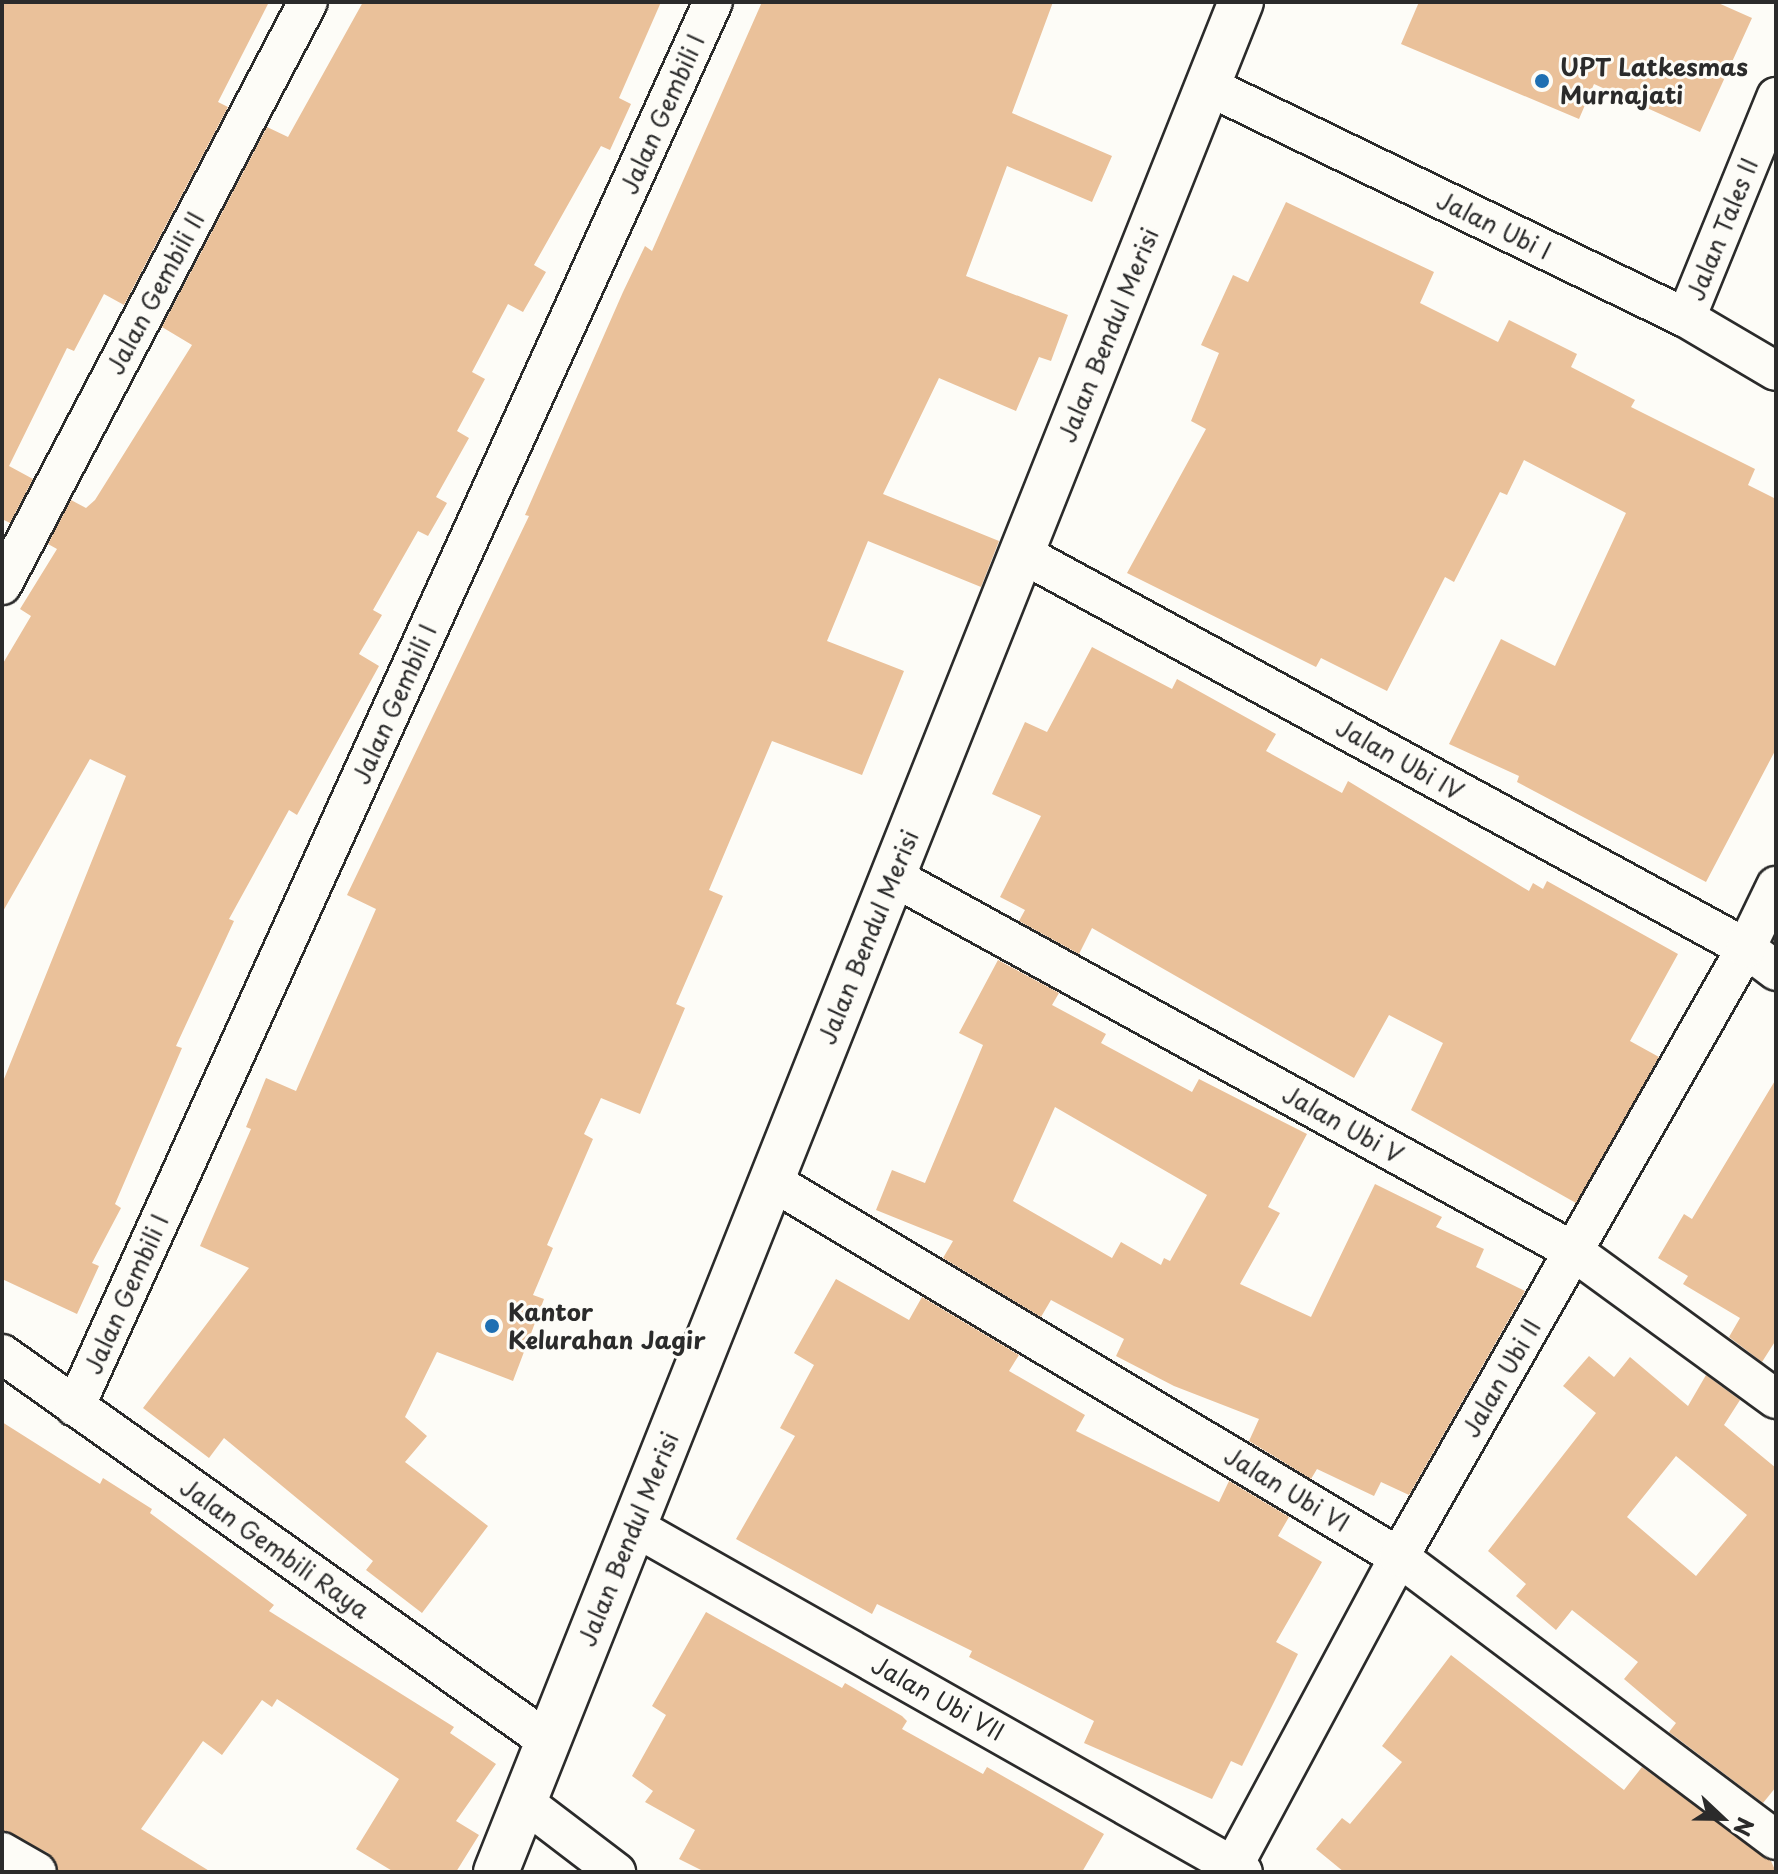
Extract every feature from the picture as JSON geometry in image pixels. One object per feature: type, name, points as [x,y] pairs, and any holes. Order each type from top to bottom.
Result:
[{"type":"street","name":"Jalan Gembili II","points":[[2,585],[308,2]]},
{"type":"street","name":"Jalan Gembili I","points":[[75,1407],[713,2]]},
{"type":"street","name":"Jalan Bendul Merisi","points":[[496,1872],[1241,2]]},
{"type":"street","name":"Jalan Ubi I","points":[[1208,86],[1686,318],[1776,371]]},
{"type":"street","name":"Jalan Tales II","points":[[1686,318],[1776,97]]},
{"type":"street","name":"Jalan Ubi IV","points":[[1021,553],[1746,948],[1776,971]]},
{"type":"street","name":"Jalan Ubi V","points":[[892,876],[1573,1251],[1776,1399]]},
{"type":"street","name":"Jalan Ubi II","points":[[1235,1870],[1399,1557],[1746,948],[1776,886]]},
{"type":"street","name":"Jalan Ubi VI","points":[[770,1180],[1399,1557],[1776,1840]]},
{"type":"street","name":"Jalan Gembili Raya","points":[[2,1354],[548,1741]]},
{"type":"street","name":"Jalan Ubi VII","points":[[633,1526],[1235,1870]]},
{"type":"street","points":[[524,1802],[616,1872]]},
{"type":"street","points":[[2,1852],[37,1872]]},
{"type":"building","points":[[2,2],[269,2],[218,102],[228,107],[124,305],[104,294],[74,351],[67,348],[9,466],[33,479],[10,523],[2,519]]},
{"type":"building","points":[[363,2],[661,2],[619,98],[631,104],[610,150],[601,146],[534,265],[546,272],[523,312],[508,304],[472,372],[485,379],[457,431],[469,438],[436,497],[447,503],[428,536],[418,531],[373,610],[382,615],[359,654],[379,666],[297,815],[289,810],[229,919],[234,921],[176,1046],[182,1048],[115,1204],[121,1208],[92,1263],[99,1266],[77,1314],[2,1279],[2,1084],[126,776],[90,759],[2,913],[2,665],[31,616],[20,609],[57,549],[48,544],[71,500],[86,508],[95,500],[192,345],[162,327],[267,127],[288,137]]},
{"type":"building","points":[[762,2],[1053,2],[1012,113],[1112,156],[1092,202],[1007,166],[966,276],[1068,315],[1051,361],[1039,357],[1016,411],[939,378],[883,494],[999,541],[981,587],[868,541],[827,641],[904,671],[862,775],[772,741],[709,890],[723,896],[676,1004],[685,1008],[640,1114],[601,1098],[584,1134],[593,1139],[547,1245],[553,1248],[533,1295],[544,1299],[513,1381],[437,1352],[405,1417],[427,1436],[405,1462],[488,1526],[422,1613],[366,1570],[373,1561],[224,1438],[209,1458],[143,1408],[249,1268],[200,1246],[251,1129],[246,1127],[266,1078],[296,1091],[376,909],[347,895],[529,516],[525,515],[623,292],[645,246],[652,251]]},
{"type":"building","points":[[1419,2],[1716,2],[1752,18],[1700,132],[1594,84],[1579,119],[1401,44]]},
{"type":"building","points":[[1286,202],[1434,272],[1420,303],[1498,342],[1509,320],[1577,354],[1571,367],[1635,400],[1631,407],[1755,469],[1748,485],[1776,499],[1776,749],[1706,882],[1517,782],[1519,776],[1449,744],[1501,639],[1555,666],[1626,513],[1524,460],[1507,495],[1500,492],[1454,582],[1445,577],[1387,691],[1321,658],[1316,667],[1127,573],[1206,429],[1191,421],[1219,353],[1201,345],[1233,275],[1248,282]]},
{"type":"building","points":[[1092,647],[1172,689],[1177,679],[1276,734],[1266,751],[1342,793],[1348,781],[1529,891],[1533,883],[1543,889],[1547,881],[1678,954],[1630,1041],[1659,1057],[1576,1203],[1411,1110],[1443,1043],[1389,1015],[1354,1078],[1092,928],[1079,954],[1019,921],[1025,910],[1000,897],[1041,816],[992,794],[1025,722],[1047,732]]},
{"type":"building","points":[[998,960],[1059,993],[1052,1005],[1106,1034],[1101,1043],[1192,1092],[1199,1079],[1307,1134],[1268,1207],[1280,1213],[1240,1284],[1311,1317],[1375,1184],[1442,1217],[1436,1227],[1484,1249],[1476,1267],[1525,1291],[1409,1495],[1381,1482],[1374,1496],[1317,1469],[1311,1479],[1249,1441],[1259,1419],[1174,1386],[1116,1356],[1124,1339],[1051,1300],[1041,1317],[943,1258],[953,1241],[876,1210],[892,1170],[925,1183],[983,1045],[959,1033]],"holes":[[[1055,1107],[1207,1195],[1170,1261],[1164,1258],[1161,1265],[1121,1242],[1112,1258],[1013,1201]]]},
{"type":"building","points":[[1776,1079],[1776,1340],[1762,1362],[1729,1337],[1740,1318],[1683,1284],[1688,1276],[1658,1258],[1684,1214],[1692,1219]]},
{"type":"building","points":[[836,1279],[909,1320],[922,1297],[1019,1355],[1009,1371],[1085,1415],[1076,1431],[1219,1502],[1229,1481],[1289,1517],[1278,1536],[1322,1562],[1276,1642],[1298,1654],[1242,1766],[1231,1761],[1212,1799],[1084,1743],[1094,1721],[969,1657],[972,1651],[877,1604],[872,1614],[736,1539],[795,1436],[780,1428],[814,1365],[794,1353]]},
{"type":"building","points":[[1589,1356],[1614,1377],[1630,1357],[1688,1406],[1706,1375],[1740,1400],[1724,1425],[1776,1468],[1776,1787],[1763,1803],[1669,1732],[1676,1723],[1624,1679],[1638,1662],[1572,1610],[1556,1630],[1516,1596],[1526,1584],[1488,1551],[1596,1413],[1563,1386]],"holes":[[[1676,1456],[1747,1515],[1696,1576],[1627,1517]]]},
{"type":"building","points":[[2,1422],[100,1484],[103,1478],[152,1509],[150,1513],[274,1605],[269,1611],[454,1727],[450,1733],[496,1764],[456,1821],[479,1835],[456,1872],[394,1872],[356,1849],[399,1779],[277,1699],[272,1707],[262,1700],[222,1755],[203,1741],[141,1829],[211,1872],[59,1872],[48,1853],[2,1830]]},
{"type":"building","points":[[706,1612],[842,1688],[845,1683],[902,1716],[907,1721],[902,1729],[983,1774],[987,1767],[1104,1834],[1082,1872],[705,1872],[679,1859],[695,1830],[645,1802],[653,1791],[632,1776],[666,1715],[652,1706]]},
{"type":"building","points":[[1451,1655],[1624,1790],[1642,1767],[1771,1861],[1776,1872],[1344,1872],[1316,1849],[1342,1818],[1350,1824],[1402,1762],[1382,1746]]},
{"type":"place","name":"UPT Latkesmas Murnajati","points":[[1542,81]]},
{"type":"place","name":"Kantor Kelurahan Jagir","points":[[492,1326]]}]
